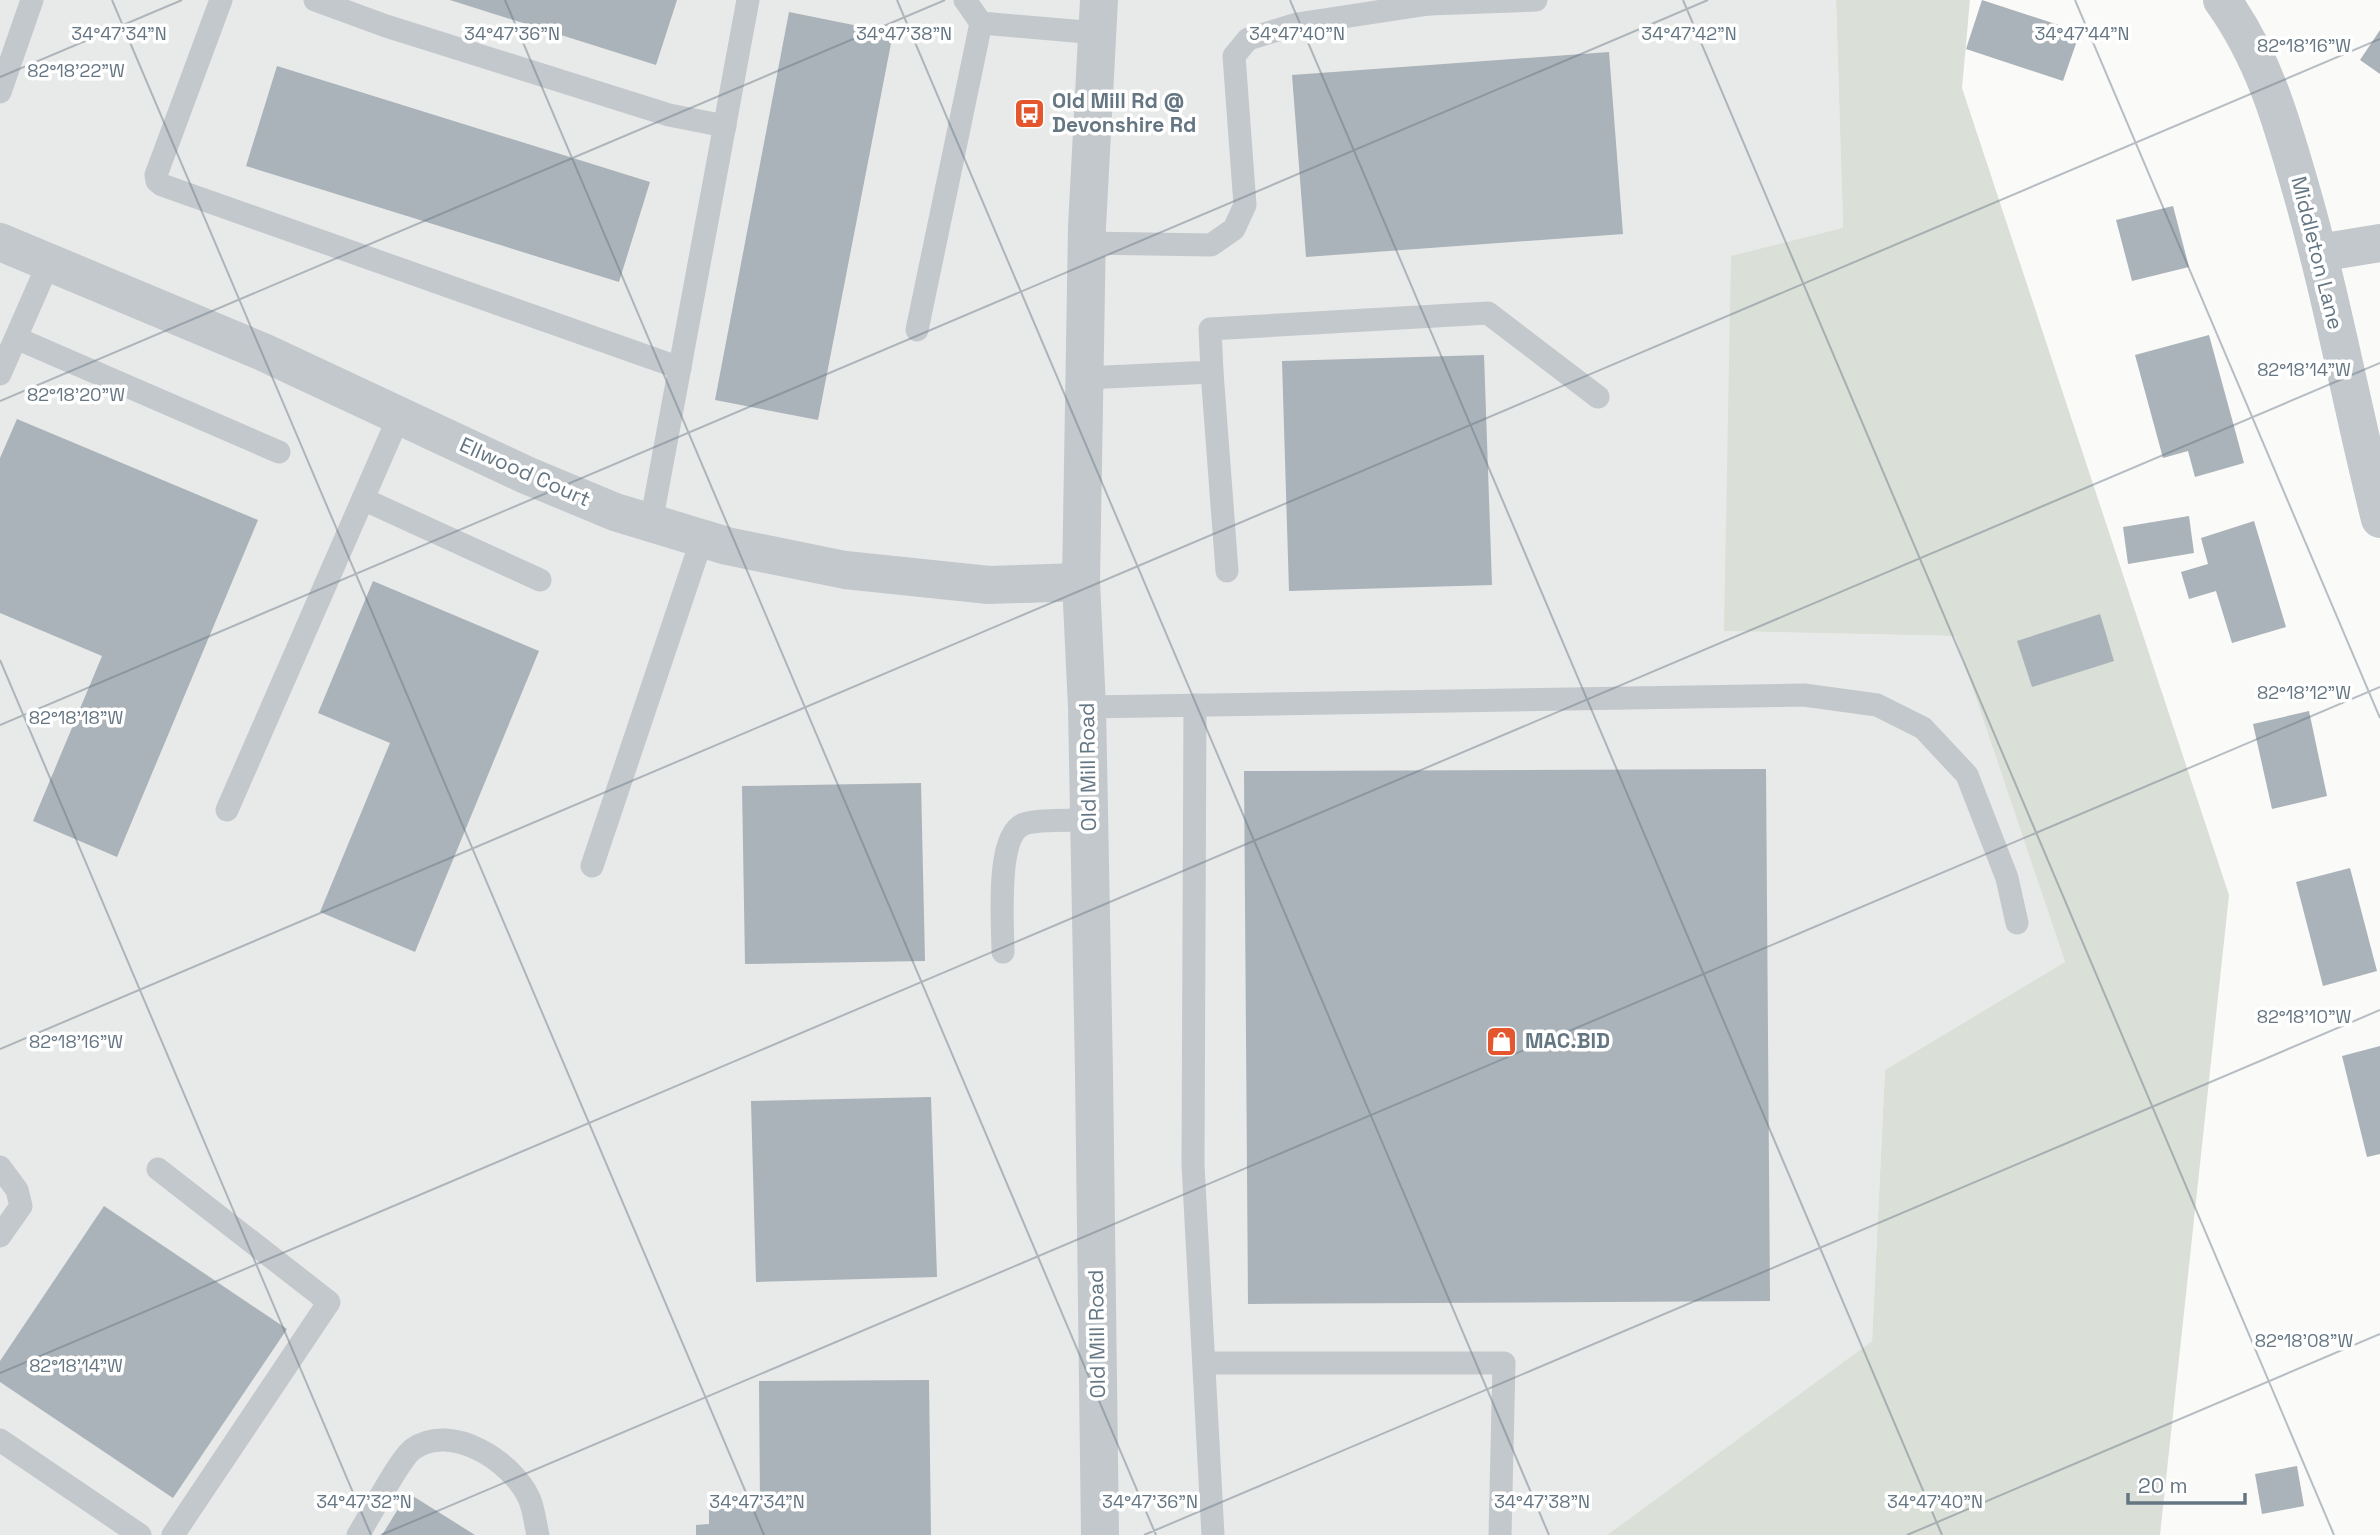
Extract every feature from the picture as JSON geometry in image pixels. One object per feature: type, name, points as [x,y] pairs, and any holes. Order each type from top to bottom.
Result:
[{"type":"street","name":"Middleton Lane","points":[[2222,0],[2244,30],[2277,107],[2319,253],[2380,519]]},
{"type":"street","name":"Old Mill Road","points":[[1098,16],[1087,243],[1081,582],[1087,708],[1100,1535]]},
{"type":"street","name":"Ellwood Court","points":[[0,242],[262,352],[526,475],[615,512],[702,539],[845,570],[920,580],[989,585],[1081,582]]},
{"type":"street","points":[[2319,253],[2380,243]]},
{"type":"lane","points":[[0,92],[32,0]]},
{"type":"lane","points":[[221,0],[156,175],[157,181],[680,368]]},
{"type":"lane","points":[[315,0],[386,26],[669,116],[725,126]]},
{"type":"lane","points":[[651,523],[748,0]]},
{"type":"lane","points":[[918,330],[981,23],[965,0]]},
{"type":"lane","points":[[1087,243],[1211,245],[1234,229],[1245,205],[1234,56],[1248,39],[1297,24],[1429,2],[1536,0]]},
{"type":"lane","points":[[981,23],[1098,16]]},
{"type":"lane","points":[[0,374],[49,262]]},
{"type":"lane","points":[[1227,571],[1210,329],[1488,313],[1598,397]]},
{"type":"lane","points":[[16,338],[279,452]]},
{"type":"lane","points":[[1085,378],[1212,372]]},
{"type":"lane","points":[[227,810],[400,414]]},
{"type":"lane","points":[[363,499],[540,580]]},
{"type":"lane","points":[[592,866],[702,539]]},
{"type":"lane","points":[[1087,708],[1804,695],[1877,705],[1923,728],[1966,775],[2007,878],[2017,923]]},
{"type":"lane","points":[[1195,705],[1193,1165],[1213,1535]]},
{"type":"lane","points":[[1003,952],[1005,849],[1012,834],[1024,824],[1089,820]]},
{"type":"lane","points":[[0,1167],[17,1190],[21,1206],[0,1236]]},
{"type":"lane","points":[[158,1169],[329,1302],[173,1535]]},
{"type":"lane","points":[[1205,1363],[1504,1363],[1500,1535]]},
{"type":"lane","points":[[358,1535],[411,1450],[442,1439],[481,1450],[500,1462],[529,1497],[538,1535]]},
{"type":"lane","points":[[0,1440],[140,1535]]},
{"type":"shaded area","points":[[0,0],[1836,0],[1843,228],[1724,631],[1955,636],[2065,962],[1885,1070],[1872,1341],[1607,1535],[0,1535]]},
{"type":"shaded area","points":[[1836,0],[1970,0],[1962,88],[2229,895],[2160,1535],[1607,1535],[1872,1341],[1885,1070],[2065,962],[1955,636],[1724,631],[1731,256],[1843,228]]},
{"type":"building","points":[[450,0],[677,0],[656,65]]},
{"type":"building","points":[[1982,0],[2080,32],[2063,81],[1966,49]]},
{"type":"building","points":[[789,12],[893,33],[818,420],[715,400]]},
{"type":"building","points":[[2380,30],[2380,74],[2360,60]]},
{"type":"building","points":[[1609,52],[1623,234],[1306,257],[1292,75]]},
{"type":"building","points":[[277,66],[650,182],[619,282],[246,166]]},
{"type":"building","points":[[2173,206],[2189,267],[2132,281],[2116,220]]},
{"type":"building","points":[[2209,335],[2244,463],[2195,477],[2188,451],[2163,458],[2135,355]]},
{"type":"building","points":[[1484,355],[1492,585],[1289,591],[1282,361]]},
{"type":"building","points":[[17,419],[258,520],[117,857],[33,821],[102,656],[0,613],[0,458]]},
{"type":"building","points":[[2189,516],[2194,553],[2128,564],[2123,527]]},
{"type":"building","points":[[2254,521],[2286,627],[2232,643],[2216,591],[2189,599],[2181,572],[2208,564],[2201,538]]},
{"type":"building","points":[[373,581],[539,651],[415,952],[320,912],[390,743],[318,713]]},
{"type":"building","points":[[2100,614],[2114,661],[2032,687],[2017,641]]},
{"type":"building","points":[[2309,711],[2327,796],[2272,809],[2253,724]]},
{"type":"building","points":[[1766,769],[1770,1301],[1248,1304],[1244,771]]},
{"type":"building","points":[[921,783],[925,961],[745,964],[742,786]]},
{"type":"building","points":[[2350,868],[2377,971],[2323,986],[2296,882]]},
{"type":"building","points":[[2380,1046],[2380,1154],[2367,1157],[2342,1056]]},
{"type":"building","points":[[931,1097],[937,1277],[756,1282],[751,1101]]},
{"type":"building","points":[[104,1206],[287,1329],[173,1498],[0,1382],[0,1361]]},
{"type":"building","points":[[929,1380],[931,1535],[696,1535],[696,1525],[709,1524],[709,1505],[760,1505],[759,1381]]},
{"type":"building","points":[[2297,1466],[2304,1506],[2262,1514],[2255,1474]]},
{"type":"building","points":[[408,1493],[475,1535],[382,1535]]},
{"type":"place","name":"Old Mill Rd @ Devonshire Rd","points":[[1029,113]]},
{"type":"place","name":"MAC.BID","points":[[1502,1041]]}]
